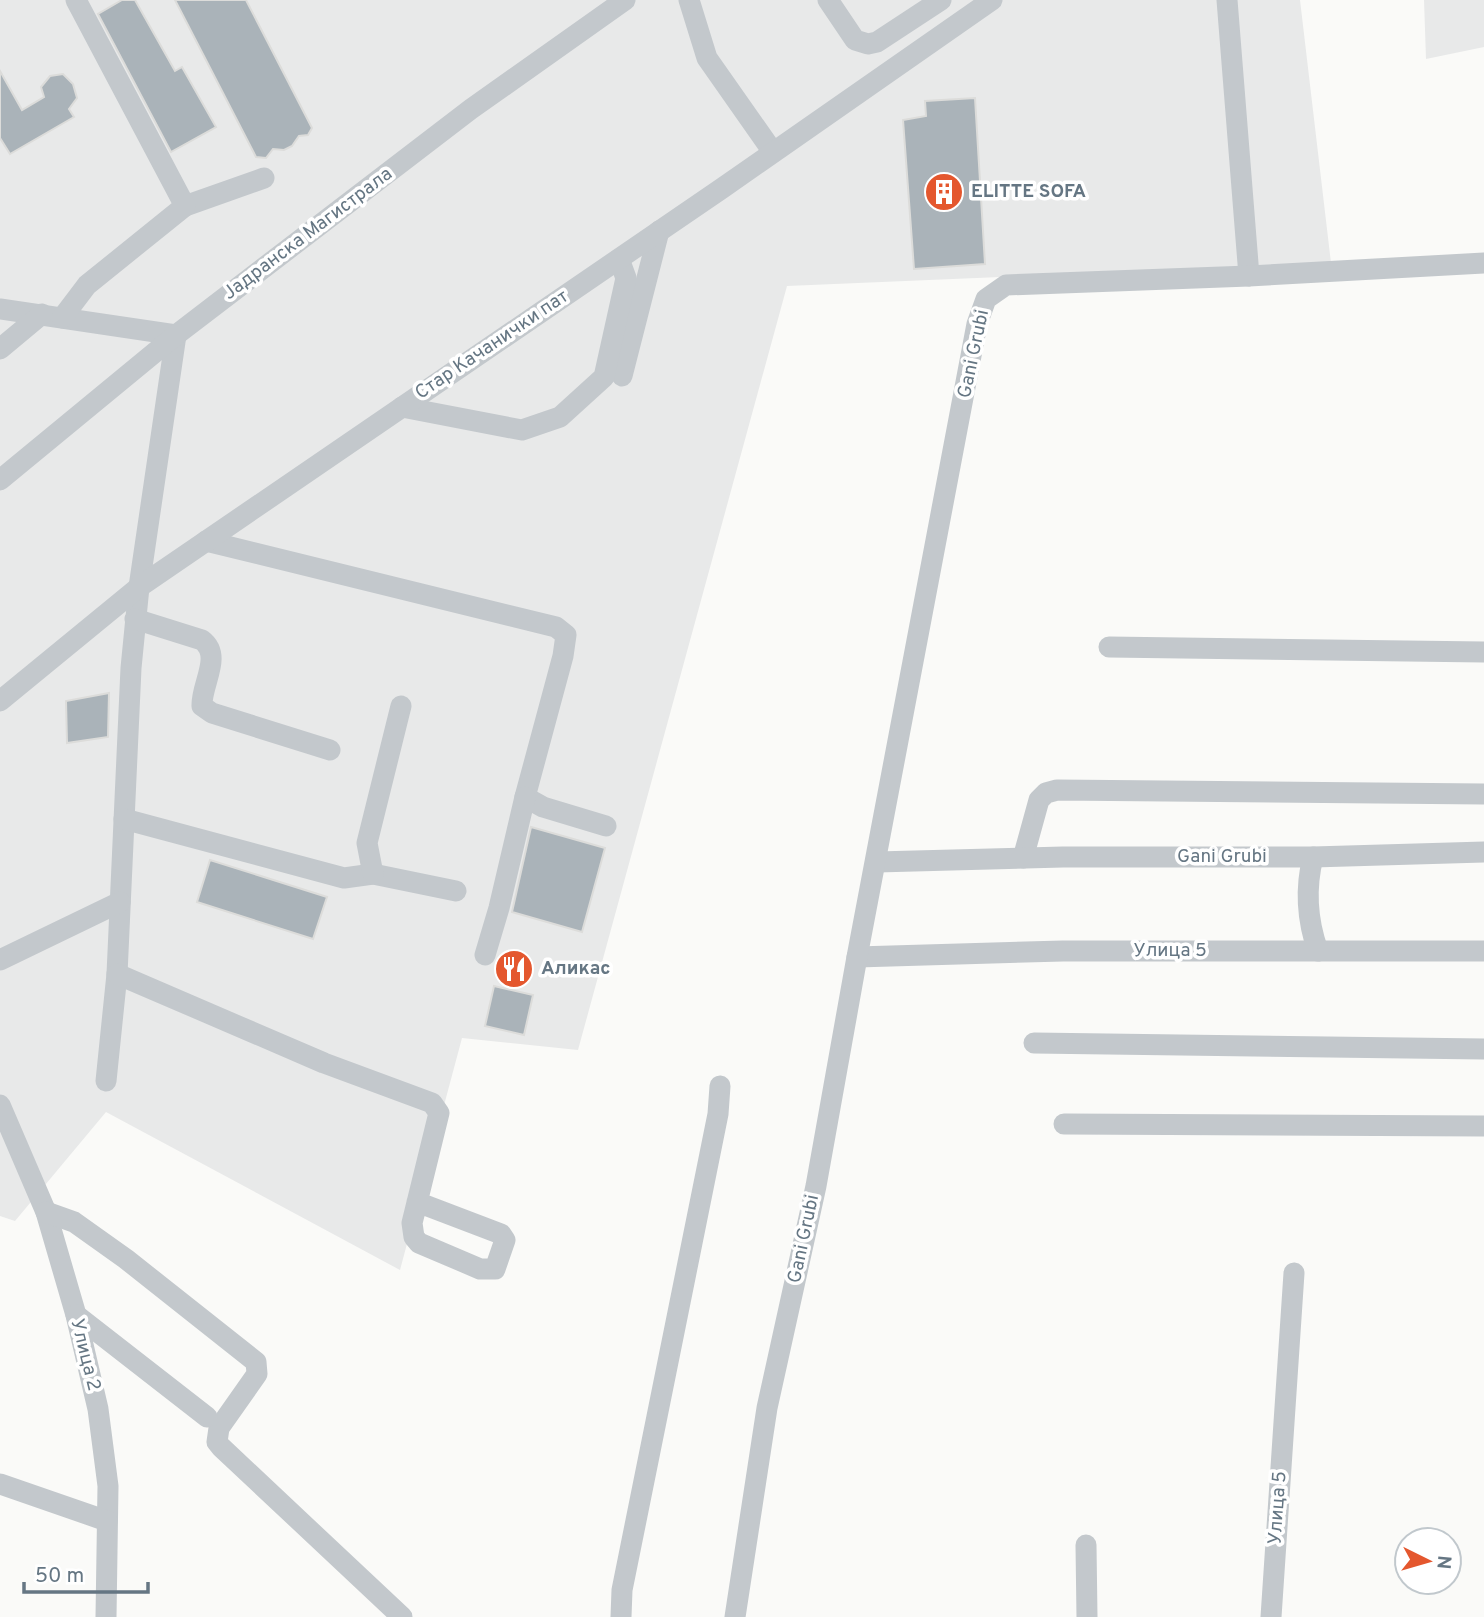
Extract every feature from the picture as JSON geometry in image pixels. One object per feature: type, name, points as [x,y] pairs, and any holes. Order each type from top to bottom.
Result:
[{"type":"street","points":[[76,0],[185,206]]},
{"type":"street","name":"Јадранска Магистрала","points":[[0,480],[176,335],[471,109],[625,0]]},
{"type":"street","points":[[689,0],[707,58],[773,152]]},
{"type":"street","points":[[828,0],[855,40],[868,44],[877,42],[941,0]]},
{"type":"street","name":"Стар Качанички пат","points":[[0,701],[139,587],[992,0]]},
{"type":"street","points":[[1227,0],[1248,276]]},
{"type":"street","points":[[2,345],[52,316],[185,206],[264,178]]},
{"type":"street","points":[[622,376],[659,231]]},
{"type":"street","points":[[402,407],[522,430],[560,417],[604,377],[626,278],[619,259]]},
{"type":"street","name":"Gani Grubi","points":[[735,1617],[768,1408],[816,1185],[975,338],[986,299],[1006,285],[1248,276],[1484,263]]},
{"type":"street","points":[[0,309],[176,335],[135,619],[117,974],[106,1081]]},
{"type":"street","points":[[206,541],[556,627],[566,635],[564,656],[485,955]]},
{"type":"street","points":[[135,619],[202,640],[210,646],[212,656],[201,695],[202,706],[212,713],[330,750]]},
{"type":"street","points":[[1109,647],[1484,652]]},
{"type":"street","points":[[373,874],[368,843],[401,706]]},
{"type":"street","points":[[1023,858],[1039,800],[1046,793],[1057,790],[1484,794]]},
{"type":"street","points":[[525,797],[543,807],[606,825]]},
{"type":"street","points":[[124,818],[344,878],[373,874],[456,891]]},
{"type":"street","name":"Gani Grubi","points":[[877,862],[1023,858],[1313,857],[1484,852]]},
{"type":"street","points":[[1313,857],[1307,879],[1308,905],[1311,930],[1318,951]]},
{"type":"street","points":[[0,960],[120,902]]},
{"type":"street","name":"Улица 5","points":[[857,957],[1063,951],[1484,951]]},
{"type":"street","points":[[117,974],[324,1063],[432,1103],[439,1113],[417,1202]]},
{"type":"street","points":[[1034,1043],[1484,1049]]},
{"type":"street","points":[[621,1617],[622,1590],[718,1114],[720,1086]]},
{"type":"street","name":"Улица 2","points":[[0,1105],[46,1212],[76,1315],[98,1409],[108,1486],[106,1617]]},
{"type":"street","points":[[1064,1124],[1484,1126]]},
{"type":"street","points":[[46,1212],[74,1222],[126,1259],[256,1362],[257,1374],[219,1428],[217,1442],[402,1617]]},
{"type":"street","name":"Улица 5","points":[[1271,1617],[1294,1273]]},
{"type":"street","points":[[76,1315],[206,1417]]},
{"type":"street","points":[[0,1484],[107,1521]]},
{"type":"street","points":[[1086,1545],[1087,1617]]},
{"type":"shaded area","points":[[0,0],[1300,0],[1331,263],[787,286],[578,1050],[462,1038],[400,1270],[106,1112],[15,1221],[0,1216]]},
{"type":"shaded area","points":[[1424,0],[1484,0],[1484,47],[1426,59]]},
{"type":"building","points":[[122,0],[135,0],[175,71],[182,67],[216,127],[171,152],[98,14]]},
{"type":"building","points":[[175,0],[246,0],[312,128],[308,135],[299,136],[292,146],[284,150],[273,149],[266,158],[256,157]]},
{"type":"building","points":[[0,71],[22,110],[44,97],[41,87],[50,76],[63,74],[73,84],[77,98],[69,109],[74,117],[10,154],[0,138]]},
{"type":"building","name":"ELITTE SOFA","points":[[975,98],[985,264],[914,269],[903,120],[926,116],[925,101]]},
{"type":"building","points":[[109,693],[108,737],[67,743],[66,701]]},
{"type":"building","points":[[531,827],[605,848],[582,932],[512,912]]},
{"type":"building","points":[[210,860],[327,897],[313,939],[197,902]]},
{"type":"building","points":[[494,986],[533,995],[524,1035],[485,1026]]},
{"type":"place","name":"ELITTE SOFA","points":[[944,192]]},
{"type":"place","name":"Аликас","points":[[514,969]]}]
